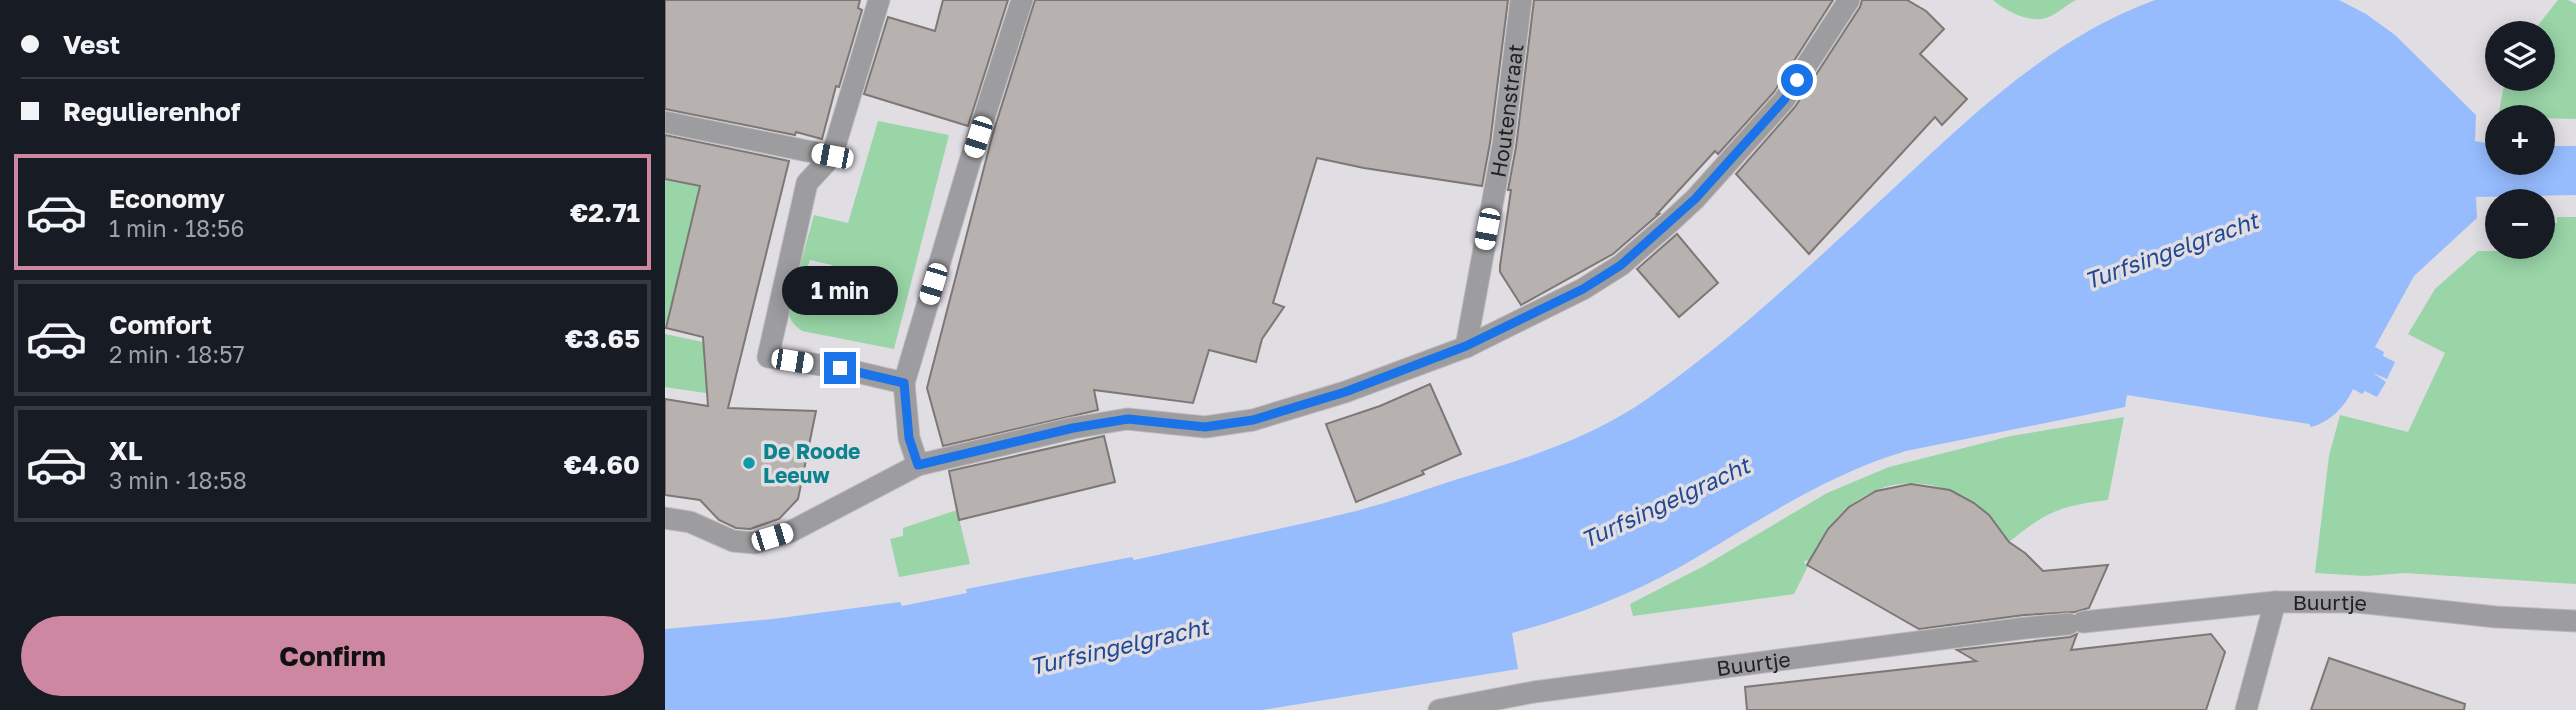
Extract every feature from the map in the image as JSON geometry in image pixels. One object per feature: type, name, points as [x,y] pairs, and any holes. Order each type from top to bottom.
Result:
[{"type":"street","points":[[879,0],[832,156],[807,183],[768,357],[840,368],[904,383]]},
{"type":"street","points":[[918,465],[909,438],[904,383],[1022,0]]},
{"type":"street","name":"Houtenstraat","points":[[1466,346],[1503,145],[1521,0]]},
{"type":"street","points":[[665,518],[690,522],[733,541],[755,543],[790,532],[918,465],[1073,428],[1128,419],[1205,427],[1253,420],[1345,392],[1466,346],[1583,289],[1621,265],[1686,207],[1784,100],[1849,0]]},
{"type":"street","points":[[665,122],[832,156]]},
{"type":"street","points":[[2246,710],[2275,602]]},
{"type":"street","name":"Buurtje","points":[[1439,710],[1534,692],[2025,628],[2275,602],[2357,602],[2496,617],[2576,621]]},
{"type":"green space","points":[[1993,0],[2076,0],[2050,17],[2032,19],[2018,15]]},
{"type":"green space","points":[[2558,0],[2568,0],[2576,4],[2576,119],[2555,118],[2555,105],[2500,105],[2503,91],[2555,91],[2555,21],[2541,21]]},
{"type":"green space","points":[[878,121],[949,135],[894,349],[802,331],[795,326],[789,315],[789,303],[795,283],[825,291],[832,265],[810,260],[805,275],[798,273],[814,215],[848,223]]},
{"type":"green space","points":[[665,179],[700,187],[666,328],[665,328]]},
{"type":"green space","points":[[2557,217],[2576,217],[2576,584],[2405,573],[2366,576],[2315,573],[2329,456],[2340,415],[2408,432],[2445,353],[2408,334],[2435,289],[2478,251],[2485,251],[2485,259],[2555,259]]},
{"type":"green space","points":[[665,334],[741,350],[732,397],[665,387]]},
{"type":"green space","points":[[2124,417],[2108,500],[2055,512],[2034,523],[2009,542],[1993,521],[1975,505],[1954,493],[1932,485],[1909,483],[1887,487],[1864,496],[1838,517],[1809,562],[1806,560],[1804,563],[1808,566],[1794,594],[1633,616],[1630,604],[1704,566],[1827,493],[1889,467],[2011,436]]},
{"type":"green space","points":[[957,510],[970,564],[899,577],[890,539],[903,536],[903,528]]},
{"type":"water","name":"Turfsingelgracht","points":[[2155,0],[2339,0],[2366,14],[2395,35],[2476,115],[2475,141],[2485,143],[2485,175],[2555,175],[2555,146],[2576,146],[2576,195],[2555,195],[2555,189],[2485,189],[2485,197],[2476,197],[2477,218],[2414,276],[2375,347],[2384,352],[2383,356],[2395,362],[2387,379],[2373,373],[2386,382],[2377,397],[2353,389],[2336,413],[2318,425],[2311,427],[2309,424],[2127,395],[2125,407],[1906,451],[1875,461],[1817,487],[1639,588],[1577,613],[1512,633],[1518,669],[1262,710],[665,710],[665,629],[773,619],[900,602],[902,606],[967,593],[966,589],[1132,557],[1134,560],[1369,507],[1508,464],[1581,436],[1628,411],[1683,373],[1746,322],[1954,132],[2016,80],[2048,56],[2118,16]]},
{"type":"building","points":[[665,0],[860,0],[858,8],[862,10],[839,87],[836,86],[822,139],[665,109]]},
{"type":"building","points":[[943,0],[1008,0],[968,126],[864,94],[888,17],[935,31]]},
{"type":"building","points":[[1035,0],[1508,0],[1482,186],[1317,158],[1273,303],[1284,307],[1262,339],[1256,362],[1209,350],[1193,403],[1094,390],[1098,410],[943,446],[927,388],[993,133]]},
{"type":"building","points":[[1534,0],[1833,0],[1774,92],[1718,154],[1715,151],[1659,214],[1613,254],[1521,305],[1500,272],[1500,266]]},
{"type":"building","points":[[1862,0],[1907,0],[1926,11],[1944,29],[1920,54],[1967,99],[1942,125],[1935,117],[1809,254],[1736,174],[1795,107]]},
{"type":"building","points":[[665,135],[789,161],[728,408],[816,411],[798,499],[779,519],[750,529],[736,528],[719,520],[700,500],[665,495],[665,399],[708,406],[703,337],[666,328],[700,186],[665,179]]},
{"type":"building","points":[[1677,234],[1718,283],[1679,317],[1637,269]]},
{"type":"building","points":[[1430,384],[1461,454],[1422,471],[1424,474],[1356,502],[1326,424],[1380,406]]},
{"type":"building","points":[[1104,436],[1115,482],[959,520],[949,471]]},
{"type":"building","points":[[1911,484],[1950,490],[1974,503],[1989,515],[2009,542],[2043,571],[2108,565],[2089,608],[2075,612],[2024,615],[1919,629],[1807,565],[1828,529],[1849,507],[1876,491]]},
{"type":"building","points":[[2077,634],[2071,650],[2211,634],[2225,652],[2206,710],[1747,710],[1745,687],[1976,661],[1957,650]]},
{"type":"building","points":[[2329,658],[2465,704],[2464,710],[2311,710]]},
{"type":"place","name":"De Roode Leeuw","points":[[749,463]]},
{"type":"route","points":[[840,368],[904,383],[909,438],[918,465],[1073,428],[1128,419],[1205,427],[1253,420],[1345,392],[1466,346],[1583,289],[1621,265],[1695,199],[1784,100],[1797,80]]}]
